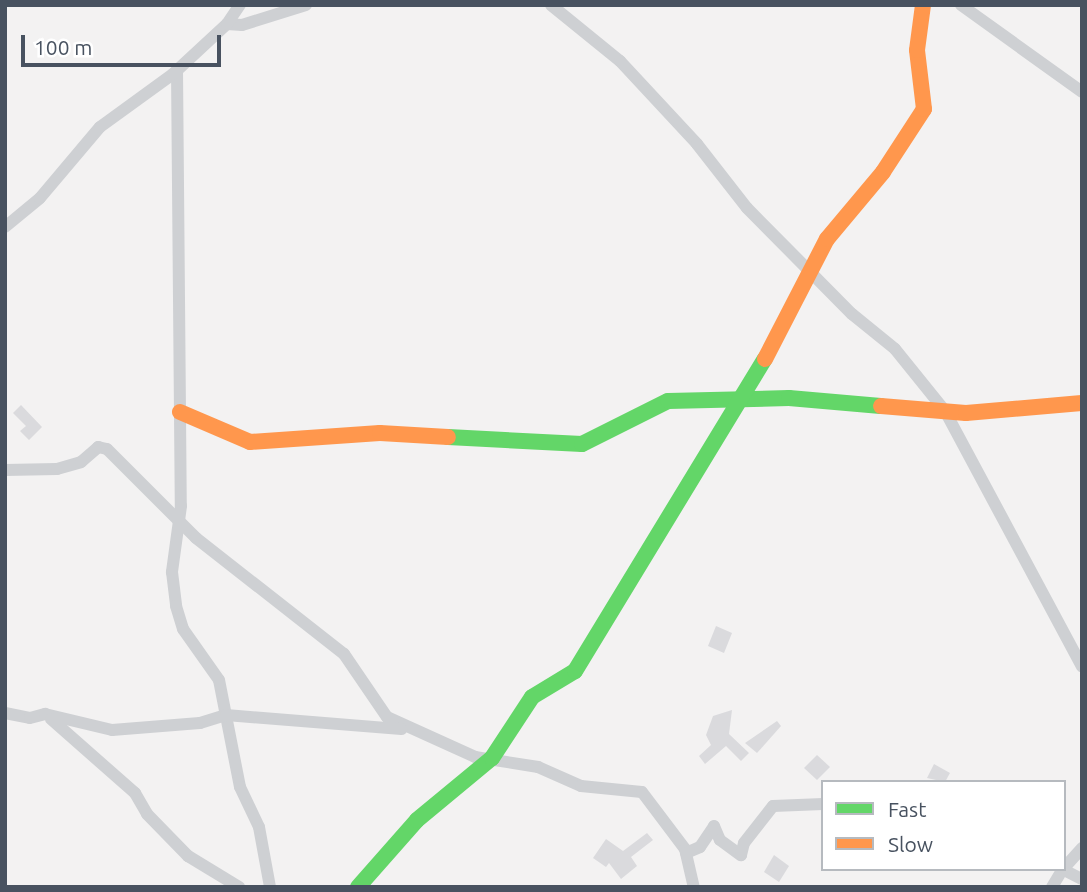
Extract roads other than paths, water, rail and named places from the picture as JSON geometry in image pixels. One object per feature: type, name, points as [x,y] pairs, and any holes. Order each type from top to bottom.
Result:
[{"type":"street","points":[[5,227],[40,198],[100,127],[177,70],[227,24],[240,5]]},
{"type":"street","points":[[227,24],[242,25],[306,5]]},
{"type":"street","points":[[551,5],[620,61],[697,144],[747,208],[895,349],[945,411],[1082,667]]},
{"type":"street","points":[[358,887],[417,820],[492,758],[532,698],[575,671],[745,399],[827,239],[883,172],[924,109],[917,50],[923,5]]},
{"type":"street","points":[[961,5],[1082,92]]},
{"type":"street","points":[[177,70],[179,518],[172,572],[176,606],[183,629],[219,680],[240,787],[259,827],[270,887]]},
{"type":"street","points":[[180,412],[250,442],[380,433],[582,444],[668,401],[789,398],[945,411],[1082,403]]},
{"type":"street","points":[[5,470],[57,468],[81,462],[98,447],[107,449],[262,594],[344,654],[387,717],[475,757],[538,767],[581,786],[642,792],[686,853],[694,887]]},
{"type":"street","points":[[5,713],[30,718],[45,714],[112,730],[200,723],[226,715],[322,720],[423,732]]},
{"type":"street","points":[[45,714],[135,793],[147,814],[188,856],[239,887]]},
{"type":"street","points":[[686,853],[700,847],[714,826],[720,840],[741,855],[744,843],[773,806],[821,804]]},
{"type":"street","points":[[1066,866],[1082,848]]},
{"type":"street","points":[[1066,870],[1082,878]]},
{"type":"street","points":[[1052,887],[1062,871]]}]
